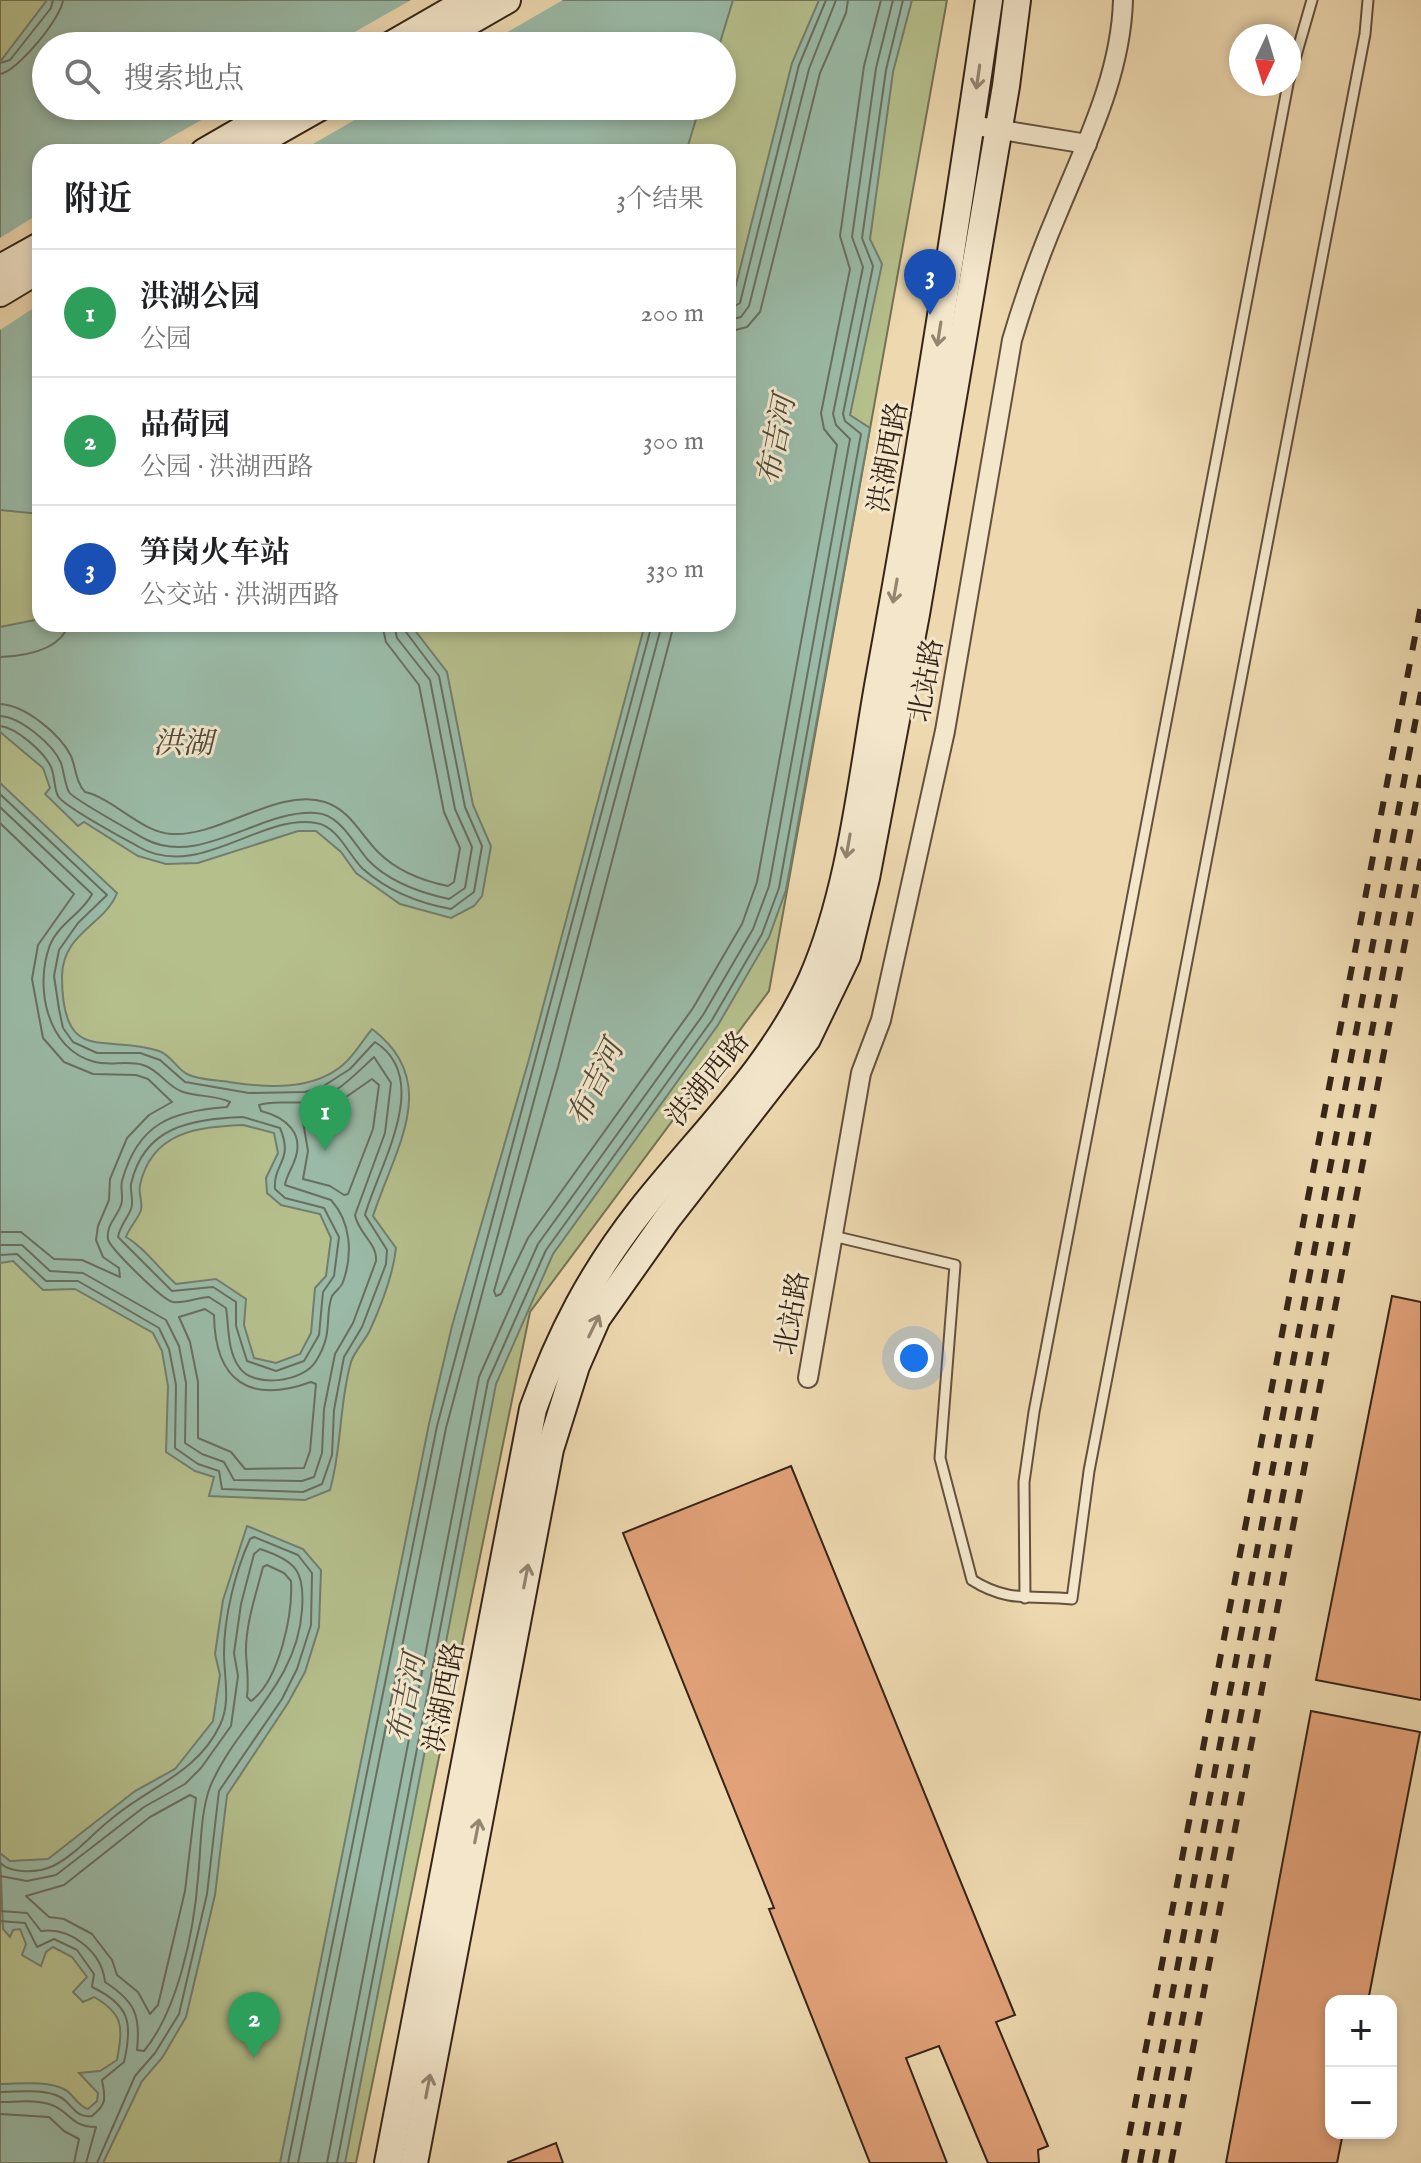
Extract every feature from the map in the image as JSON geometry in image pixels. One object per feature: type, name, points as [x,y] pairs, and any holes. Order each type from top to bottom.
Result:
[{"type":"main road","points":[[413,32],[469,0]]},
{"type":"main road","points":[[451,32],[507,0]]},
{"type":"main road","name":"洪湖西路","points":[[388,2163],[533,1409],[574,1307],[640,1212],[759,1069],[792,1019],[825,947],[845,863],[926,422],[989,0]]},
{"type":"main road","name":"洪湖西路","points":[[414,2163],[550,1449],[576,1366],[597,1318],[630,1270],[807,1039],[854,934],[916,614],[1017,0]]},
{"type":"main road","points":[[218,144],[260,120]]},
{"type":"main road","points":[[255,144],[297,120]]},
{"type":"main road","points":[[0,268],[32,250]]},
{"type":"main road","points":[[0,293],[32,274]]},
{"type":"street","name":"北站路","points":[[808,1378],[861,1073],[881,1020],[945,731],[1012,340],[1030,281],[1087,144],[1116,56],[1123,0]]},
{"type":"street","points":[[971,125],[1087,144]]},
{"type":"lane","points":[[1301,39],[1312,0]]},
{"type":"lane","points":[[833,1236],[955,1265],[940,1458],[972,1580],[993,1593],[1025,1598],[1072,1599],[1089,1471],[1365,34],[1368,0]]},
{"type":"lane","points":[[1025,1598],[1024,1482],[1034,1412],[1286,96]]},
{"type":"green space","points":[[0,0],[947,0],[769,991],[530,1312],[356,2163],[0,2163]]},
{"type":"water","points":[[47,0],[733,0],[723,32],[32,32],[32,120],[696,120],[688,144],[32,144],[32,513],[0,510],[0,62]]},
{"type":"water","name":"布吉河","points":[[819,0],[912,0],[893,72],[870,239],[882,264],[850,415],[870,428],[786,890],[769,937],[718,1025],[553,1254],[496,1384],[345,2163],[280,2163],[429,1424],[452,1326],[529,1059],[643,632],[736,632],[736,284],[792,63]]},
{"type":"water","name":"洪湖","points":[[32,621],[32,632],[416,632],[447,672],[473,805],[491,846],[482,896],[474,906],[451,918],[400,904],[356,873],[341,852],[316,831],[298,831],[198,863],[166,864],[138,856],[84,822],[78,826],[45,794],[50,788],[43,768],[0,732],[0,627]]},
{"type":"water","points":[[0,783],[117,893],[111,904],[69,949],[64,961],[64,1005],[70,1024],[78,1035],[90,1041],[159,1051],[187,1074],[197,1078],[274,1086],[305,1083],[333,1072],[349,1059],[372,1029],[393,1050],[405,1071],[409,1094],[401,1142],[373,1216],[396,1248],[378,1311],[351,1362],[330,1490],[305,1500],[209,1496],[214,1477],[195,1471],[166,1452],[168,1386],[162,1351],[153,1333],[75,1289],[43,1290],[13,1261],[0,1263]],"holes":[[[243,1125],[274,1133],[278,1153],[266,1178],[267,1193],[281,1205],[320,1214],[331,1238],[326,1276],[315,1288],[311,1333],[300,1354],[276,1363],[254,1358],[244,1325],[246,1299],[216,1279],[176,1284],[126,1237],[141,1210],[140,1188],[146,1167],[165,1143],[193,1131],[226,1126]]]},
{"type":"water","points":[[247,1526],[303,1549],[321,1570],[319,1627],[305,1672],[227,1795],[215,1895],[186,2017],[162,2058],[142,2081],[103,2163],[0,2163],[0,2084],[57,2086],[88,2109],[97,2101],[98,2093],[79,2073],[100,2071],[117,2060],[120,2030],[116,2016],[104,2003],[94,1997],[83,2002],[73,1992],[87,1977],[72,1957],[53,1947],[46,1952],[41,1966],[22,1955],[26,1944],[20,1929],[13,1930],[10,1937],[3,1929],[0,1853],[10,1861],[48,1859],[135,1791],[175,1769],[213,1721],[220,1675],[215,1654],[223,1600]]},
{"type":"pier","points":[[411,0],[563,0],[507,32],[355,32]]},
{"type":"pier","points":[[201,120],[355,120],[313,144],[159,144]]},
{"type":"pier","points":[[32,218],[32,309],[0,330],[0,238]]},
{"type":"building","points":[[1392,1296],[1421,1302],[1421,1700],[1316,1680]]},
{"type":"building","points":[[791,1466],[1015,2015],[996,2022],[1048,2146],[1038,2150],[1039,2163],[988,2163],[939,2046],[906,2058],[947,2163],[870,2163],[769,1909],[774,1908],[623,1533]]},
{"type":"building","points":[[1311,1711],[1420,1732],[1369,1995],[1325,1995],[1325,2139],[1342,2139],[1337,2163],[1226,2163]]},
{"type":"building","points":[[556,2143],[563,2163],[508,2163],[508,2162]]},
{"type":"railway","points":[[1124,2163],[1421,605]]},
{"type":"railway","points":[[1140,2163],[1421,692]]},
{"type":"railway","points":[[1155,2163],[1421,775]]},
{"type":"railway","points":[[1171,2163],[1421,859]]},
{"type":"place","name":"笋岗火车站","points":[[930,315]]},
{"type":"place","name":"洪湖公园","points":[[325,1151]]},
{"type":"place","name":"品荷园","points":[[254,2058]]}]
